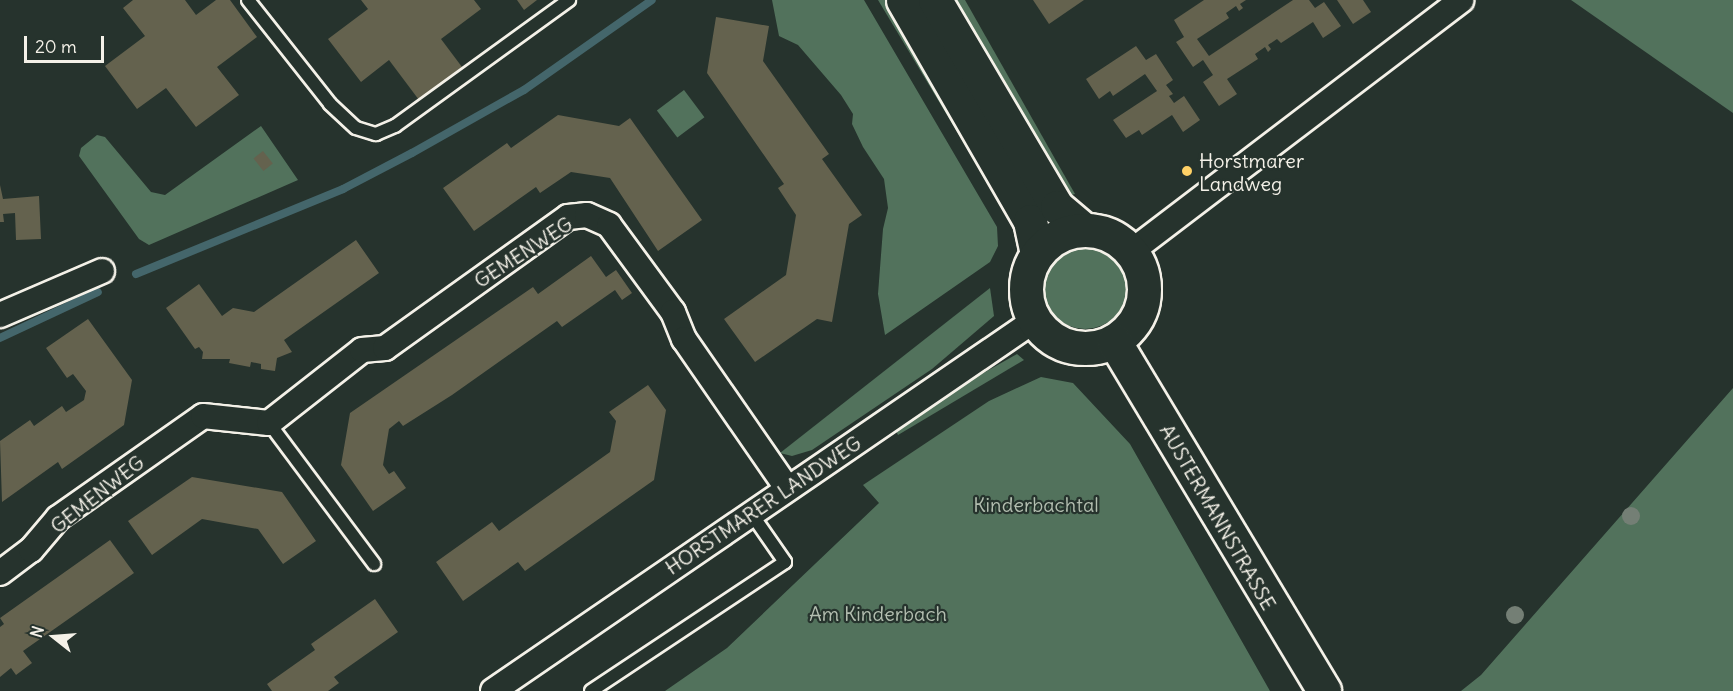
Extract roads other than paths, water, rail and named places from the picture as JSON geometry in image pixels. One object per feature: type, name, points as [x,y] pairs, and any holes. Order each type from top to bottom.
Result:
[{"type":"main road","points":[[903,0],[1030,221],[1037,254]]},
{"type":"main road","points":[[934,0],[1057,207],[1083,229]]},
{"type":"main road","points":[[1083,229],[1101,231],[1132,251],[1142,274],[1144,300],[1138,316],[1114,341],[1097,347],[1070,346],[1046,334],[1035,320],[1026,287],[1037,254],[1050,241],[1083,229]]},
{"type":"main road","name":"AUSTERMANNSTRASSE","points":[[1114,341],[1324,691]]},
{"type":"street","points":[[1132,251],[1461,0]]},
{"type":"street","name":"GEMENWEG","points":[[0,573],[31,550],[58,518],[203,416],[269,423],[362,350],[385,348],[568,217],[587,215],[609,225],[673,312],[684,339],[787,488]]},
{"type":"street","points":[[0,315],[102,271]]},
{"type":"street","name":"HORSTMARER LANDWEG","points":[[493,691],[1035,320]]},
{"type":"lane","points":[[248,0],[330,104],[356,128],[376,134],[395,126],[569,0]]},
{"type":"lane","points":[[269,423],[374,564]]},
{"type":"lane","points":[[591,691],[786,562],[751,513]]},
{"type":"waterway","points":[[136,274],[343,189],[412,153],[524,90],[652,0]]},
{"type":"waterway","points":[[0,338],[98,292]]},
{"type":"place","name":"Horstmarer Landweg","points":[[1187,171]]},
{"type":"park label","name":"Kinderbachtal","points":[[1036,504]]},
{"type":"park label","name":"Am Kinderbach","points":[[878,613]]}]
